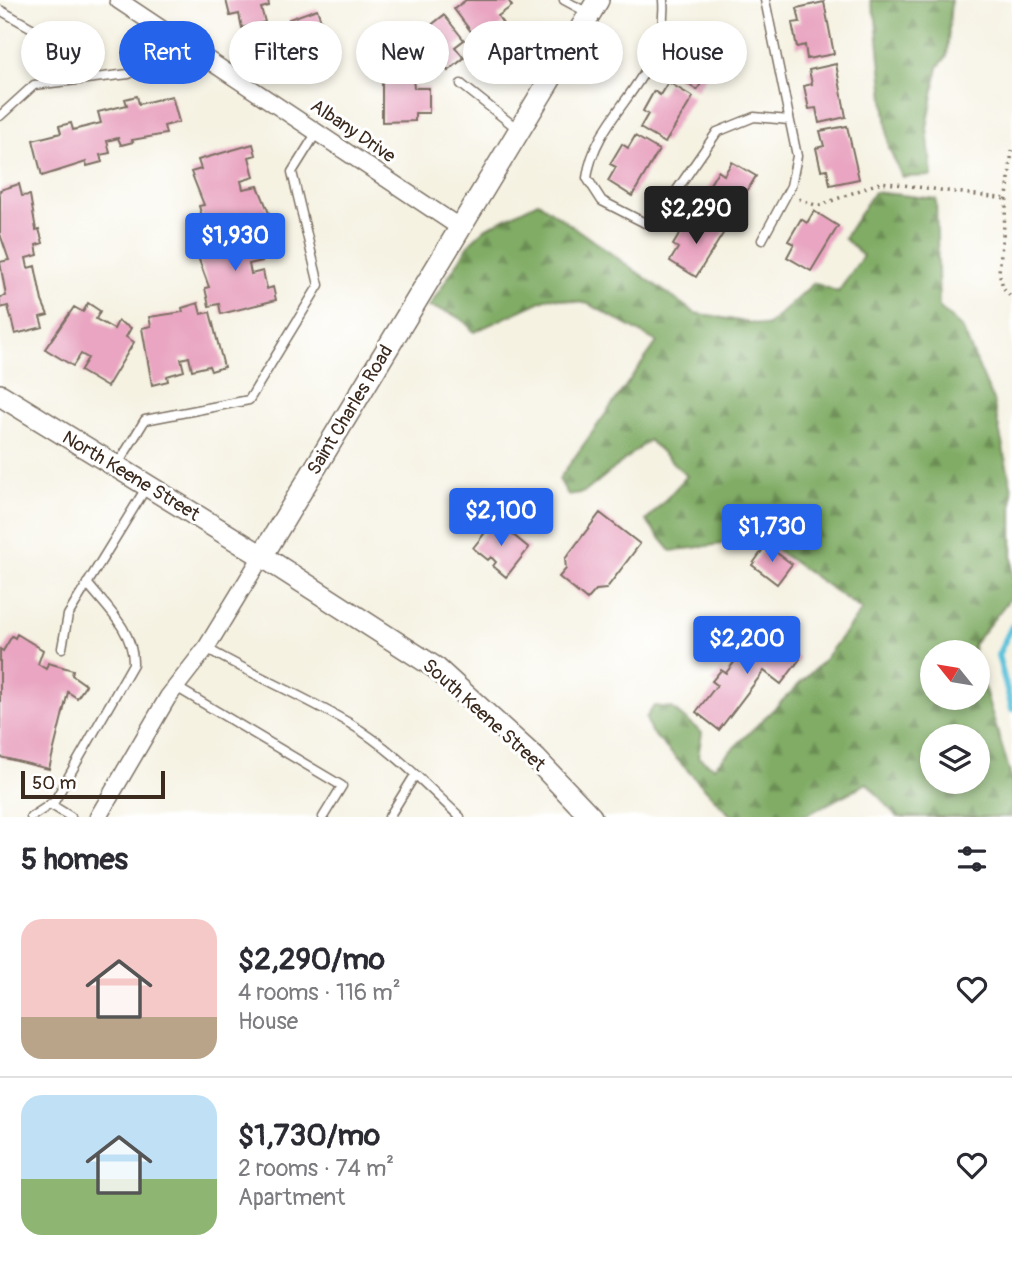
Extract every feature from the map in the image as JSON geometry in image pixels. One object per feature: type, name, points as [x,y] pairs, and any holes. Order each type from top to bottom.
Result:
[{"type":"street","name":"Albany Drive","points":[[118,0],[149,21]]},
{"type":"street","name":"Saint Charles Road","points":[[98,817],[176,687],[206,648],[594,7]]},
{"type":"street","name":"Albany Drive","points":[[215,65],[459,227]]},
{"type":"street","name":"North Keene Street","points":[[0,396],[262,556]]},
{"type":"street","name":"South Keene Street","points":[[262,556],[436,668],[537,759],[591,817]]},
{"type":"lane","points":[[565,0],[594,7]]},
{"type":"lane","points":[[663,0],[664,23],[660,46],[611,122],[588,166],[587,178],[601,201],[645,223],[654,223],[717,132],[754,117],[789,120]]},
{"type":"lane","points":[[762,240],[787,194],[797,156],[765,0]]},
{"type":"lane","points":[[0,10],[21,22]]},
{"type":"lane","points":[[0,116],[34,85],[42,84]]},
{"type":"lane","points":[[461,84],[519,130]]},
{"type":"lane","points":[[116,467],[145,420],[249,400],[319,285],[292,173],[317,132]]},
{"type":"lane","points":[[62,648],[68,615],[147,486]]},
{"type":"lane","points":[[31,817],[50,804],[133,664],[133,650],[128,635],[87,583]]},
{"type":"lane","points":[[206,648],[260,679],[350,724],[415,775],[460,817]]},
{"type":"lane","points":[[176,687],[342,786],[323,817]]},
{"type":"lane","points":[[389,817],[415,775]]},
{"type":"lane","points":[[50,804],[71,817]]},
{"type":"path","points":[[1012,150],[999,272],[1003,287],[1012,299]]},
{"type":"path","points":[[787,194],[818,206],[881,182],[1006,200]]},
{"type":"green space","points":[[870,0],[951,0],[947,56],[938,67],[927,128],[932,176],[902,177],[889,148],[876,19]]},
{"type":"green space","points":[[874,192],[936,199],[939,307],[962,328],[993,400],[1012,490],[1012,596],[977,640],[920,640],[920,710],[990,710],[990,707],[1012,780],[1012,817],[897,817],[867,783],[803,817],[732,817],[651,732],[646,718],[654,706],[672,708],[702,733],[698,757],[714,767],[822,662],[862,610],[768,544],[737,542],[671,551],[646,521],[687,476],[649,440],[585,492],[568,495],[559,479],[657,342],[589,304],[550,297],[474,332],[454,315],[429,307],[471,242],[486,228],[538,202],[695,313],[767,326],[814,283],[838,292],[863,256],[844,238]]},
{"type":"building","points":[[226,0],[268,0],[269,6],[261,8],[265,21],[240,21],[239,14],[230,16]]},
{"type":"building","points":[[466,0],[508,0],[512,6],[498,16],[501,21],[463,21],[454,9]]},
{"type":"building","points":[[824,2],[834,54],[807,59],[805,45],[797,47],[792,23],[800,22],[797,8]]},
{"type":"building","points":[[317,9],[321,21],[290,21],[289,19]]},
{"type":"building","points":[[444,15],[449,21],[436,21]]},
{"type":"building","points":[[449,21],[463,39],[455,47],[463,59],[449,70]]},
{"type":"building","points":[[836,64],[846,117],[819,123],[816,108],[809,109],[804,86],[812,84],[809,70]]},
{"type":"building","points":[[382,84],[414,84],[414,88],[429,88],[429,113],[415,113],[415,121],[382,122]]},
{"type":"building","points":[[667,84],[671,84],[693,97],[665,143],[640,128],[648,114],[643,111],[654,91],[660,95]]},
{"type":"building","points":[[688,84],[701,84],[697,90]]},
{"type":"building","points":[[137,96],[139,104],[172,96],[179,122],[164,126],[166,134],[132,140],[133,142],[121,145],[118,138],[107,141],[110,153],[100,155],[102,162],[87,166],[86,162],[42,176],[33,140],[61,133],[59,126],[71,123],[73,130],[101,123],[98,112],[127,105],[125,99]]},
{"type":"building","points":[[847,126],[859,179],[830,185],[827,169],[821,170],[816,148],[824,146],[820,131]]},
{"type":"building","points":[[635,136],[659,150],[632,196],[608,181],[616,167],[610,164],[622,144],[628,148]]},
{"type":"building","points":[[253,144],[256,155],[249,157],[254,177],[241,181],[243,189],[258,186],[271,218],[214,228],[212,218],[203,220],[199,206],[204,205],[191,172],[201,169],[198,160]]},
{"type":"building","points":[[732,162],[756,176],[728,223],[704,209],[713,195],[706,191],[718,171],[724,175]]},
{"type":"building","points":[[19,184],[22,196],[30,195],[36,230],[39,229],[43,243],[36,245],[38,255],[26,258],[28,268],[35,266],[42,301],[48,315],[40,317],[43,327],[15,334],[8,306],[0,308],[0,297],[6,296],[0,262],[9,260],[0,234],[0,190]]},
{"type":"building","points":[[814,211],[838,226],[811,271],[787,257],[794,244],[788,241],[801,219],[807,223]]},
{"type":"building","points":[[699,217],[724,232],[696,277],[670,261],[678,248],[673,245],[685,225],[692,229]]},
{"type":"building","points":[[260,227],[263,242],[258,243],[262,261],[249,264],[251,274],[263,271],[267,289],[273,287],[276,300],[221,314],[219,304],[209,306],[205,288],[209,287],[198,257],[210,254],[207,243]]},
{"type":"building","points":[[88,303],[100,311],[96,319],[114,329],[118,321],[131,328],[126,337],[134,342],[107,387],[80,371],[88,358],[81,354],[73,366],[45,349],[74,307],[83,312]]},
{"type":"building","points":[[198,303],[201,314],[210,312],[224,367],[211,371],[209,366],[192,370],[189,357],[181,359],[184,371],[167,376],[168,381],[152,385],[142,328],[151,326],[149,317],[183,312],[182,308]]},
{"type":"building","points":[[600,513],[640,544],[606,589],[596,590],[587,600],[559,577],[566,569],[565,559]]},
{"type":"building","points":[[495,520],[529,548],[506,577],[493,566],[496,562],[491,557],[488,560],[473,548]]},
{"type":"building","points":[[766,545],[792,564],[777,584],[752,565]]},
{"type":"building","points":[[760,628],[800,659],[781,684],[764,671],[719,730],[696,712],[717,685],[712,681],[721,670],[726,673]]},
{"type":"building","points":[[17,634],[43,650],[38,664],[46,669],[48,663],[73,670],[72,675],[86,685],[77,698],[68,692],[49,769],[0,757],[0,649],[3,651],[12,636],[15,638]]},
{"type":"waterway","points":[[1012,626],[998,655],[1012,709]]}]
